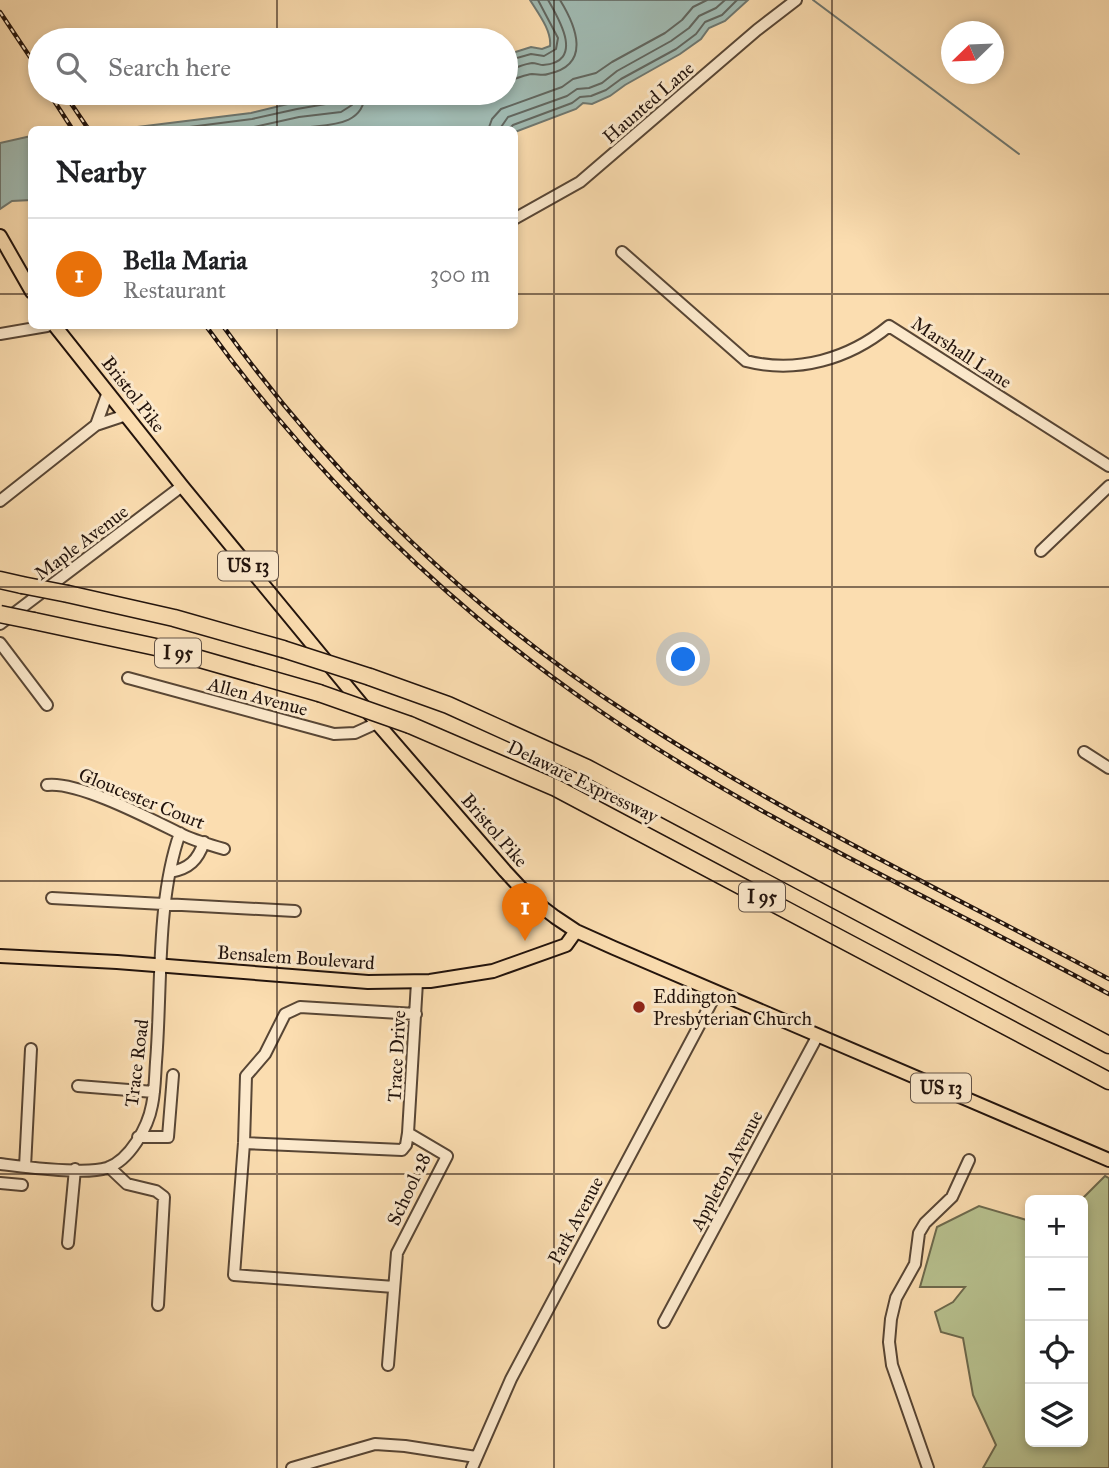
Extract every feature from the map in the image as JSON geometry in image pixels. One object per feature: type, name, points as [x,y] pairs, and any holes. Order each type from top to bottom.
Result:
[{"type":"highway","name":"Delaware Expressway","points":[[0,580],[224,631],[370,677],[460,710],[587,768],[1109,1045]]},
{"type":"highway","name":"Delaware Expressway","points":[[0,614],[165,649],[319,693],[410,725],[556,788],[1109,1081]]},
{"type":"main road","points":[[0,236],[28,285]]},
{"type":"main road","name":"Bristol Pike","points":[[57,329],[182,486],[377,723],[522,889],[547,912],[576,931],[1109,1160]]},
{"type":"main road","name":"Bensalem Boulevard","points":[[0,956],[160,965],[368,982],[417,982],[469,976],[523,962],[566,945],[576,931]]},
{"type":"street","name":"Haunted Lane","points":[[518,217],[580,182],[757,30],[796,0]]},
{"type":"street","name":"Marshall Lane","points":[[622,253],[747,362],[770,367],[804,365],[832,358],[855,349],[890,326],[1109,466]]},
{"type":"street","points":[[0,334],[29,329]]},
{"type":"street","points":[[96,425],[108,392]]},
{"type":"street","points":[[0,501],[96,425],[126,415]]},
{"type":"street","name":"Maple Avenue","points":[[0,624],[182,486]]},
{"type":"street","points":[[1041,551],[1109,486]]},
{"type":"street","points":[[0,643],[47,705]]},
{"type":"street","name":"Allen Avenue","points":[[128,678],[334,734],[355,733],[377,723]]},
{"type":"street","points":[[1084,752],[1109,768]]},
{"type":"street","name":"Gloucester Court","points":[[47,785],[55,784],[78,790],[224,849]]},
{"type":"street","name":"Trace Road","points":[[109,1167],[124,1158],[151,1110],[161,1008],[160,965],[166,905],[170,872],[180,833]]},
{"type":"street","points":[[170,872],[194,862],[199,857],[204,842]]},
{"type":"street","points":[[52,898],[295,911]]},
{"type":"street","name":"Trace Drive","points":[[408,1133],[417,982]]},
{"type":"street","name":"Park Avenue","points":[[474,1463],[511,1379],[717,992]]},
{"type":"street","points":[[394,1287],[234,1275],[246,1076],[265,1054],[285,1014],[300,1007],[416,1014]]},
{"type":"street","name":"Appleton Avenue","points":[[664,1322],[818,1035]]},
{"type":"street","points":[[25,1167],[31,1049]]},
{"type":"street","points":[[138,1137],[168,1137],[173,1075]]},
{"type":"street","points":[[78,1086],[154,1092]]},
{"type":"street","name":"School 28","points":[[244,1143],[402,1150],[406,1145],[408,1133],[447,1156],[397,1253],[388,1365]]},
{"type":"street","points":[[928,1468],[892,1365],[891,1320],[896,1298],[915,1264],[919,1233],[925,1223],[952,1197],[969,1160]]},
{"type":"street","points":[[0,1164],[89,1170],[109,1167],[127,1184],[156,1191],[164,1197],[158,1305]]},
{"type":"street","points":[[68,1243],[75,1169]]},
{"type":"street","points":[[0,1183],[22,1185]]},
{"type":"street","points":[[292,1468],[375,1444],[405,1446],[474,1463]]},
{"type":"green space","points":[[1105,1176],[1109,1178],[1109,1468],[983,1468],[996,1445],[973,1395],[963,1338],[941,1332],[935,1312],[953,1302],[965,1287],[920,1287],[937,1227],[979,1206],[1025,1220],[1025,1447],[1088,1447],[1086,1195]]},
{"type":"water","points":[[530,0],[748,0],[725,21],[709,28],[701,39],[680,54],[610,96],[592,104],[583,103],[576,109],[518,131],[518,126],[145,126],[251,113],[284,105],[518,105],[518,51],[550,46],[547,28]]},
{"type":"water","points":[[28,137],[28,200],[12,201],[0,209],[0,143]]},
{"type":"waterway","points":[[813,0],[1019,154]]},
{"type":"railway","points":[[0,12],[28,54]]},
{"type":"railway","points":[[57,105],[70,126]]},
{"type":"railway","points":[[72,105],[86,126]]},
{"type":"railway","points":[[208,329],[292,434],[386,535],[489,628],[544,671],[600,711],[723,789],[1109,994]]},
{"type":"railway","points":[[225,329],[312,438],[410,541],[463,589],[575,677],[634,717],[750,788],[1109,979]]},
{"type":"place","name":"Bella Maria","points":[[525,941]]},
{"type":"place","name":"Eddington Presbyterian Church","points":[[639,1007]]}]
